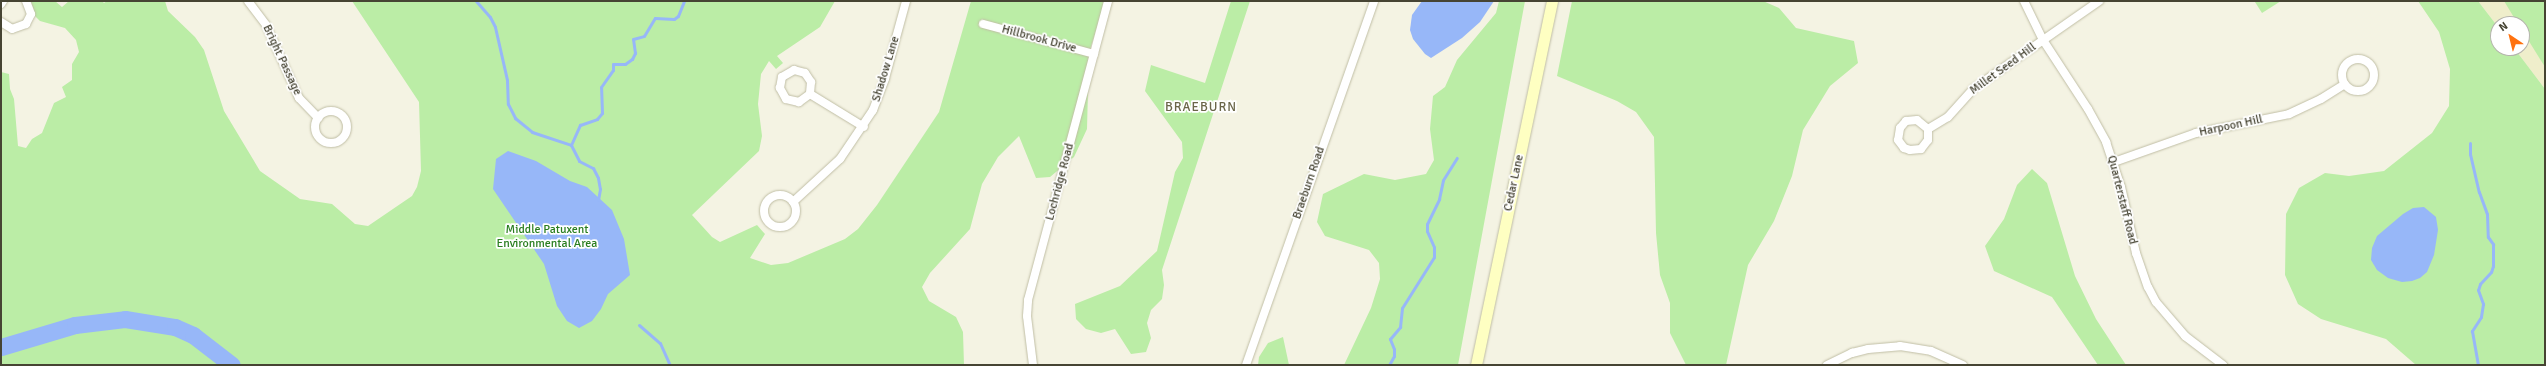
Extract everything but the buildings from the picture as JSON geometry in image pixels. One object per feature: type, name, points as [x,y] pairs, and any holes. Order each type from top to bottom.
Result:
[{"type":"main road","name":"Cedar Lane","points":[[1476,365],[1552,1]]},
{"type":"street","points":[[1,22],[12,29],[26,24],[31,14],[26,1]]},
{"type":"street","name":"Bright Passage","points":[[248,1],[266,25],[299,98],[318,118]]},
{"type":"street","name":"Shadow Lane","points":[[793,202],[840,159],[864,127],[880,95],[906,1]]},
{"type":"street","name":"Lochridge Road","points":[[1033,365],[1027,316],[1028,300],[1108,1]]},
{"type":"street","name":"Braeburn Road","points":[[1246,365],[1374,1]]},
{"type":"street","name":"Quarterstaff Road","points":[[2024,1],[2043,40],[2088,109],[2106,142],[2114,162],[2136,253],[2148,287],[2156,302],[2185,336],[2223,365]]},
{"type":"street","name":"Millet Seed Hill","points":[[1928,129],[1948,117],[1973,89],[2099,1]]},
{"type":"street","name":"Hillbrook Drive","points":[[983,24],[1094,54]]},
{"type":"street","points":[[794,70],[805,73],[811,82],[810,94],[799,102],[786,99],[780,88],[782,76],[794,70]]},
{"type":"street","name":"Harpoon Hill","points":[[2114,162],[2196,133],[2289,114],[2321,99],[2345,84]]},
{"type":"street","points":[[810,94],[864,127]]},
{"type":"street","points":[[1827,365],[1868,349],[1900,346],[1931,351],[1963,365]]},
{"type":"shaded area","points":[[2478,1],[2545,1],[2545,89],[2520,56],[2530,56],[2530,16],[2490,17]]},
{"type":"green space","name":"Middle Patuxent Environmental Area","points":[[31,1],[55,1],[62,7],[69,1],[102,1],[104,3],[107,1],[165,1],[168,11],[195,37],[204,50],[224,111],[260,171],[300,199],[332,204],[355,224],[368,226],[412,196],[417,187],[421,171],[419,102],[352,1],[835,1],[820,27],[777,56],[783,63],[776,69],[769,61],[761,74],[758,104],[762,136],[759,151],[692,215],[712,237],[720,242],[757,225],[765,234],[750,258],[771,265],[788,263],[845,239],[858,229],[877,205],[939,112],[971,1],[1106,1],[1089,52],[1087,129],[1074,157],[1050,177],[1036,178],[1019,136],[998,157],[982,184],[970,229],[930,273],[922,287],[929,301],[956,317],[963,332],[964,365],[1,365],[1,72],[9,74],[10,89],[14,99],[18,146],[26,148],[32,139],[42,133],[54,103],[66,97],[62,87],[72,80],[72,64],[79,52],[76,40],[65,28],[40,21],[33,14]]},
{"type":"green space","points":[[1231,1],[1250,1],[1162,270],[1164,285],[1162,299],[1151,310],[1147,323],[1151,338],[1146,352],[1131,354],[1115,329],[1101,333],[1086,329],[1076,319],[1075,304],[1120,286],[1157,251],[1175,172],[1183,158],[1182,142],[1145,91],[1151,65],[1205,83]]},
{"type":"green space","points":[[1499,1],[1525,1],[1458,365],[1344,365],[1371,308],[1380,279],[1379,263],[1369,250],[1325,236],[1317,222],[1323,194],[1364,174],[1395,180],[1426,174],[1434,160],[1430,129],[1433,96],[1445,87],[1457,60],[1496,13]]},
{"type":"green space","points":[[1572,1],[1763,1],[1779,8],[1796,28],[1854,41],[1858,63],[1830,86],[1803,130],[1792,176],[1774,221],[1748,265],[1726,365],[1686,365],[1670,333],[1670,303],[1660,275],[1656,233],[1654,137],[1636,112],[1617,101],[1557,76]]},
{"type":"green space","points":[[2281,1],[2262,13],[2255,2]]},
{"type":"green space","points":[[2418,1],[2478,1],[2490,17],[2490,56],[2520,56],[2545,89],[2545,365],[2416,365],[2386,339],[2321,319],[2298,304],[2285,275],[2286,214],[2299,188],[2325,173],[2349,176],[2384,171],[2432,133],[2449,106],[2450,69],[2439,32]]},
{"type":"green space","points":[[2504,1],[2545,1],[2545,67],[2530,43],[2530,16],[2513,16]]},
{"type":"green space","points":[[2032,169],[2047,183],[2075,276],[2096,319],[2126,365],[2098,365],[2052,297],[1994,271],[1985,246],[2004,219],[2017,185]]},
{"type":"green space","points":[[1283,337],[1289,365],[1258,365],[1259,357],[1268,343]]},
{"type":"water","points":[[1422,1],[1494,1],[1480,22],[1462,38],[1431,58],[1425,54],[1413,39],[1410,30],[1412,15]]},
{"type":"water","points":[[508,151],[536,161],[570,181],[587,187],[612,210],[624,239],[630,275],[608,294],[601,309],[592,321],[579,328],[567,321],[557,306],[544,264],[493,189],[496,159]]},
{"type":"water","points":[[2424,207],[2436,217],[2438,230],[2434,255],[2427,272],[2420,278],[2412,281],[2402,282],[2388,278],[2377,270],[2371,260],[2372,248],[2377,236],[2403,214],[2413,208]]},
{"type":"waterway","points":[[476,1],[490,17],[495,27],[507,80],[508,104],[515,118],[532,132],[571,145],[579,161],[593,168],[598,178],[600,189],[598,200]]},
{"type":"waterway","points":[[571,145],[580,125],[597,119],[602,113],[601,87],[613,70],[613,64],[625,64],[632,59],[635,53],[633,39],[644,36],[655,18],[674,19],[678,16],[684,1]]},
{"type":"waterway","points":[[2470,143],[2470,154],[2479,192],[2487,214],[2488,237],[2493,244],[2493,266],[2491,272],[2480,284],[2478,290],[2483,304],[2481,317],[2472,331],[2478,365]]},
{"type":"waterway","points":[[1389,365],[1394,356],[1394,349],[1390,339],[1400,327],[1402,308],[1434,257],[1434,247],[1427,231],[1427,224],[1439,199],[1443,180],[1457,158]]},
{"type":"waterway","points":[[1,347],[75,325],[125,319],[175,327],[193,335],[232,365]]},
{"type":"waterway","points":[[639,325],[660,343],[670,365]]},
{"type":"district","name":"BRAEBURN","points":[[1201,107]]}]
